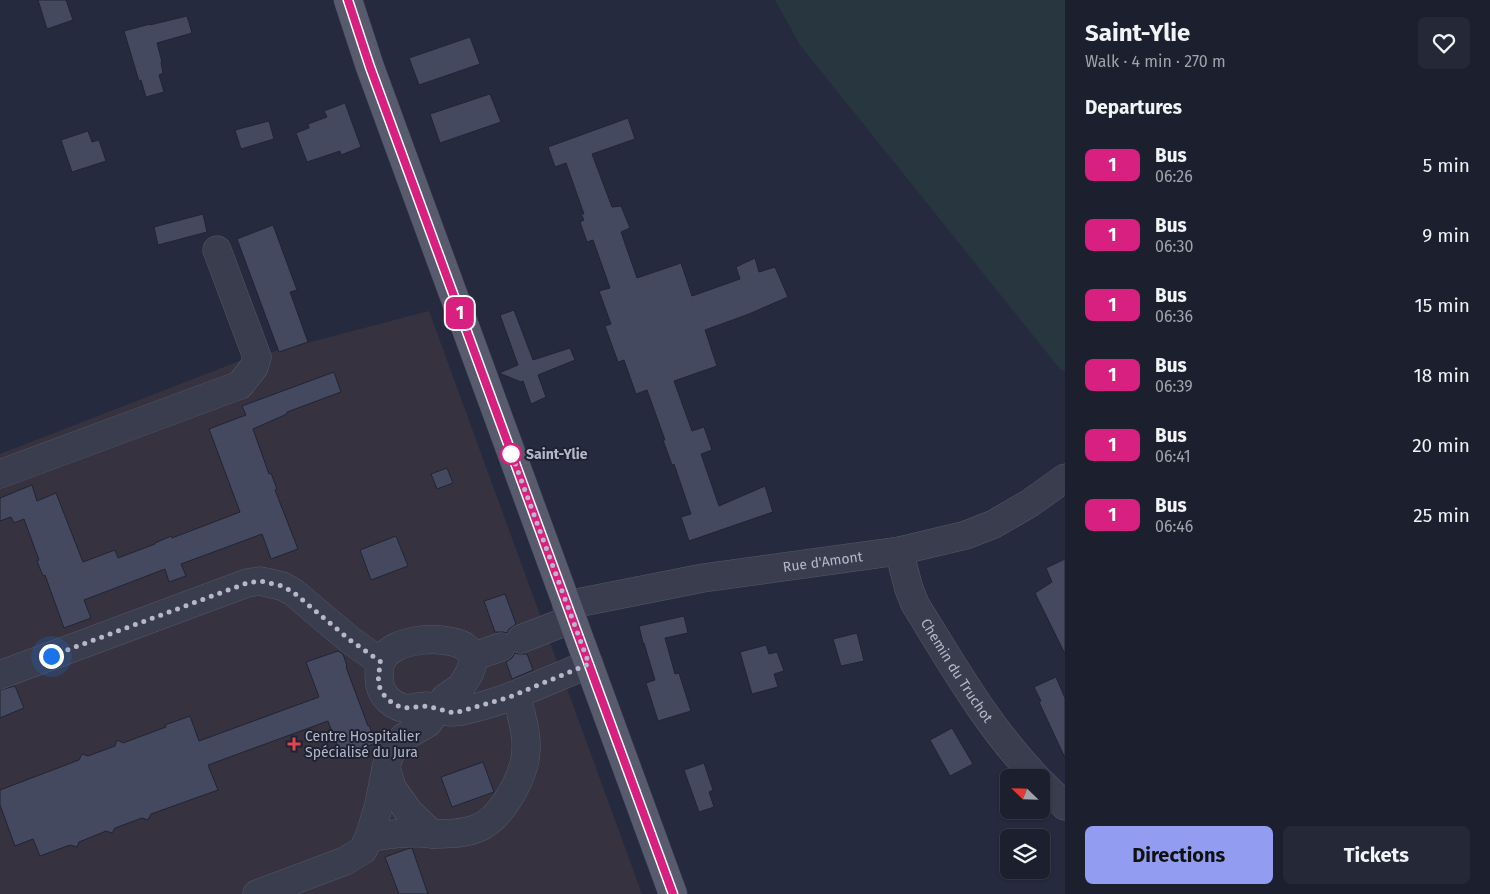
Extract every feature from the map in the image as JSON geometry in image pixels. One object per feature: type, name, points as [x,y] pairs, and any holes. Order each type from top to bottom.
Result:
[{"type":"main road","points":[[348,0],[370,67],[673,894]]},
{"type":"street","points":[[0,474],[240,386],[254,367],[257,357],[217,250]]},
{"type":"street","name":"Rue d'Amont","points":[[476,656],[511,643],[569,613],[582,602],[703,578],[898,551],[966,535],[994,524],[1030,503],[1065,478]]},
{"type":"street","name":"Chemin du Truchot","points":[[898,551],[915,604],[986,717],[1029,769]]},
{"type":"street","points":[[0,675],[247,583],[260,581],[282,586],[293,592],[350,640],[381,662]]},
{"type":"street","points":[[257,894],[345,861],[363,850],[369,838],[379,804],[388,759],[393,750],[404,737],[428,723],[438,710],[445,698],[461,687],[470,672],[476,656],[464,646],[438,640],[418,640],[402,644],[386,655],[381,662],[378,676],[380,689],[386,698],[395,705],[405,708],[427,706],[438,710],[454,713],[507,698],[589,664]]},
{"type":"street","points":[[369,838],[400,832],[455,834],[478,828],[495,817],[510,797],[524,764],[526,741],[519,705],[514,700],[507,698]]},
{"type":"street","points":[[386,768],[392,788],[409,812],[432,834]]},
{"type":"street","points":[[1050,791],[1065,806]]},
{"type":"shaded area","points":[[775,0],[1065,0],[1065,371],[1060,369],[800,45]]},
{"type":"shaded area","name":"Centre Hospitalier Spécialisé du Jura","points":[[429,311],[642,894],[0,894],[0,454],[242,360]]},
{"type":"building","points":[[38,0],[66,0],[73,20],[47,29]]},
{"type":"building","points":[[187,16],[192,33],[157,43],[163,73],[159,75],[164,92],[146,97],[141,80],[139,81],[124,31]]},
{"type":"building","points":[[470,37],[480,64],[419,85],[409,58]]},
{"type":"building","points":[[490,94],[501,122],[440,143],[430,114]]},
{"type":"building","points":[[345,103],[361,147],[341,155],[340,151],[307,162],[296,133],[309,128],[308,124],[327,117],[324,111]]},
{"type":"building","points":[[628,118],[635,139],[592,154],[612,207],[621,206],[630,228],[621,232],[637,278],[681,263],[692,296],[740,279],[736,267],[755,258],[759,272],[775,267],[788,297],[705,330],[717,366],[674,381],[692,431],[704,427],[712,450],[701,454],[719,506],[765,486],[773,512],[689,541],[681,517],[691,514],[674,464],[672,465],[647,390],[636,394],[624,360],[618,362],[605,326],[611,324],[599,291],[610,288],[593,240],[587,242],[580,222],[584,220],[581,214],[584,214],[566,163],[555,167],[548,147]]},
{"type":"building","points":[[269,121],[274,139],[241,149],[235,130]]},
{"type":"building","points":[[88,131],[92,142],[99,140],[106,161],[72,172],[61,140]]},
{"type":"building","points":[[203,214],[207,232],[158,245],[154,227]]},
{"type":"building","points":[[273,225],[297,290],[290,292],[308,342],[279,352],[237,239]]},
{"type":"building","points":[[514,310],[533,360],[570,348],[575,360],[538,375],[546,397],[531,404],[523,381],[521,382],[499,373],[518,365],[500,315]]},
{"type":"building","points":[[334,372],[341,392],[287,412],[287,414],[253,429],[298,549],[271,559],[262,534],[181,564],[186,576],[169,582],[165,569],[84,600],[91,618],[64,628],[45,575],[43,576],[37,561],[39,560],[24,519],[14,523],[11,517],[0,521],[0,498],[32,485],[37,501],[56,493],[83,562],[115,550],[118,558],[171,536],[172,538],[240,512],[209,429],[246,415],[242,406]]},
{"type":"building","points":[[447,468],[453,483],[437,489],[431,474]]},
{"type":"building","points":[[396,536],[408,566],[371,580],[360,550]]},
{"type":"building","points":[[1065,559],[1065,654],[1035,593],[1052,582],[1046,568]]},
{"type":"building","points":[[505,594],[516,624],[507,633],[495,632],[484,601]]},
{"type":"building","points":[[684,616],[688,633],[665,638],[675,674],[679,673],[691,711],[658,721],[646,683],[655,680],[639,626]]},
{"type":"building","points":[[857,633],[864,661],[841,666],[833,639]]},
{"type":"building","points":[[766,645],[769,654],[777,652],[784,671],[774,674],[778,687],[752,694],[740,652]]},
{"type":"building","points":[[338,651],[343,654],[346,667],[376,743],[341,756],[328,721],[208,765],[218,790],[151,814],[148,820],[142,818],[115,828],[112,833],[106,831],[79,842],[77,847],[70,845],[40,856],[33,839],[15,846],[0,805],[0,790],[79,760],[82,754],[88,756],[115,746],[117,740],[123,743],[190,716],[199,741],[319,697],[306,662]]},
{"type":"building","points":[[515,653],[527,654],[533,670],[512,679],[506,662]]},
{"type":"building","points":[[1056,677],[1065,698],[1065,758],[1034,687]]},
{"type":"building","points":[[15,686],[24,708],[0,718],[0,690]]},
{"type":"building","points":[[952,728],[973,764],[950,776],[930,740]]},
{"type":"building","points":[[483,762],[494,792],[452,807],[441,777]]},
{"type":"building","points":[[704,763],[713,790],[709,792],[714,807],[699,812],[684,770]]},
{"type":"building","points":[[412,848],[428,894],[399,894],[385,857]]},
{"type":"bus line","name":"1","points":[[348,0],[370,67],[673,894]]},
{"type":"place","name":"Saint-Ylie","points":[[511,454]]},
{"type":"place","name":"Centre Hospitalier Spécialisé du Jura","points":[[294,744]]},
{"type":"route","points":[[51,656],[247,583],[260,581],[282,586],[293,592],[350,640],[381,662],[378,676],[380,689],[386,698],[395,705],[405,708],[427,706],[454,713],[507,698],[589,664],[509,447],[511,454]]}]
